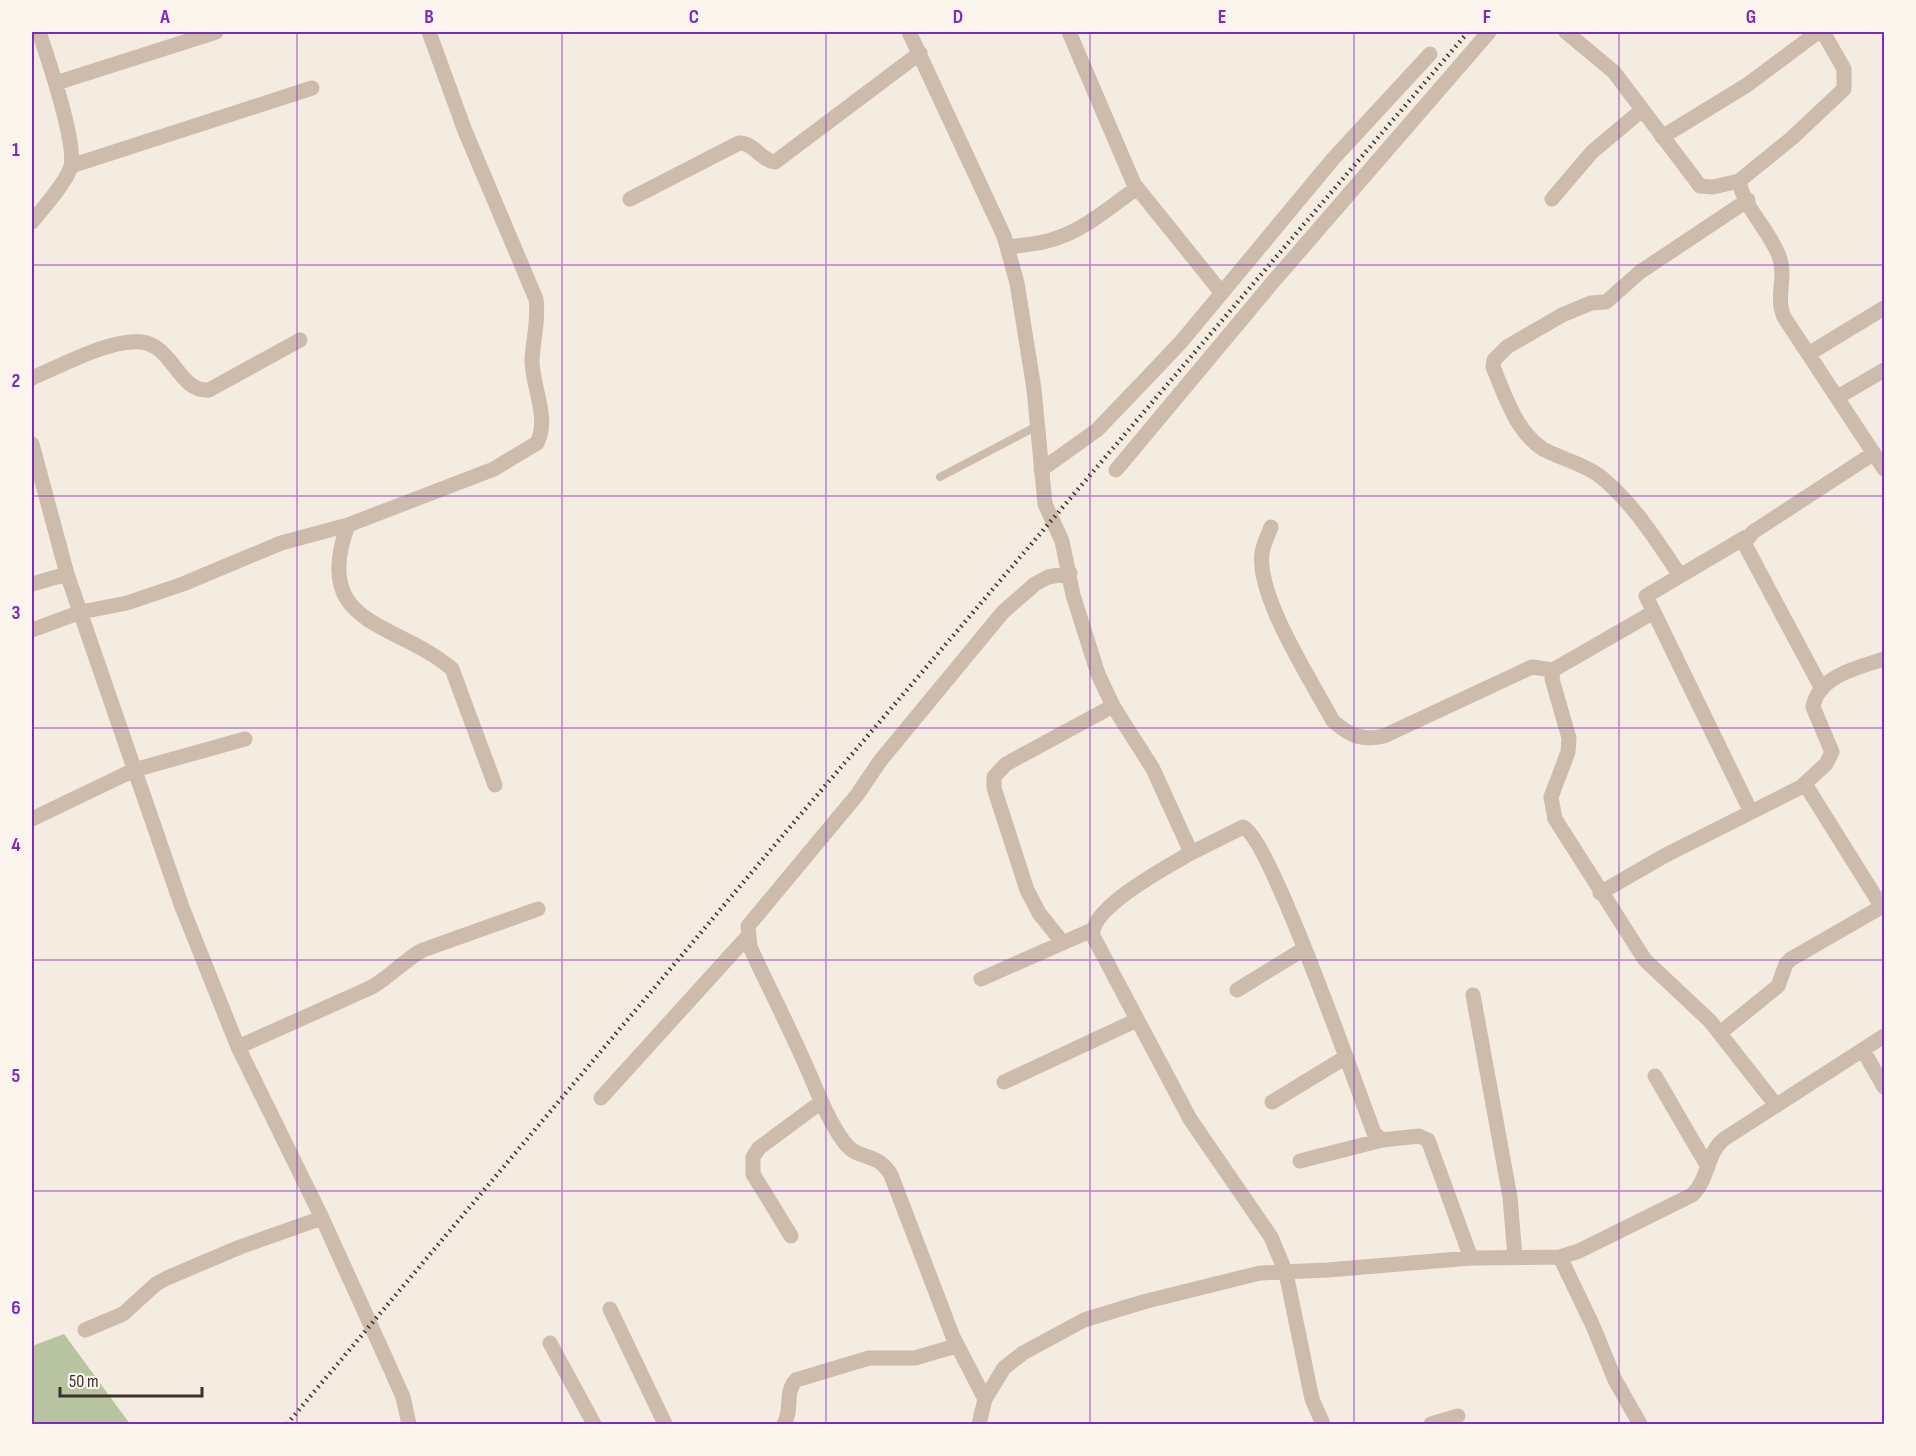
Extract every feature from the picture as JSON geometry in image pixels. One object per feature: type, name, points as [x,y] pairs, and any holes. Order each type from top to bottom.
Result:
[{"type":"street","points":[[32,222],[53,195],[71,166],[70,143],[56,83],[39,32]]},
{"type":"street","points":[[56,83],[199,34],[216,32]]},
{"type":"street","points":[[32,630],[81,612],[128,603],[183,584],[281,543],[348,525],[509,462],[537,443],[542,432],[532,361],[536,299],[465,131],[429,32]]},
{"type":"street","points":[[909,32],[1008,247],[1019,295],[1037,426],[1044,504],[1062,540],[1073,595],[1088,645],[1113,706],[1166,795],[1188,845],[1187,855]]},
{"type":"street","points":[[1070,32],[1137,188],[1221,292]]},
{"type":"street","points":[[1116,470],[1272,283],[1489,32]]},
{"type":"street","points":[[1566,32],[1614,72],[1700,186],[1713,187],[1740,181],[1792,138],[1844,88],[1844,69],[1823,32]]},
{"type":"street","points":[[1662,137],[1747,85],[1818,32]]},
{"type":"street","points":[[630,200],[739,143],[750,145],[766,159],[775,162],[920,53]]},
{"type":"street","points":[[1041,470],[1098,430],[1180,342],[1333,159],[1430,54]]},
{"type":"street","points":[[71,166],[312,88]]},
{"type":"street","points":[[1552,199],[1592,152],[1642,110]]},
{"type":"street","points":[[1740,181],[1781,264],[1780,309],[1884,469]]},
{"type":"street","points":[[1008,247],[1053,240],[1069,234],[1137,188]]},
{"type":"street","points":[[1679,574],[1623,496],[1598,474],[1542,448],[1528,436],[1517,421],[1492,367],[1494,360],[1507,347],[1562,315],[1591,303],[1606,302],[1648,267],[1748,200]]},
{"type":"street","points":[[1810,353],[1884,308]]},
{"type":"street","points":[[32,378],[99,351],[124,343],[142,342],[156,347],[168,356],[192,387],[200,391],[209,390],[220,387],[300,340]]},
{"type":"street","points":[[1838,397],[1884,370]]},
{"type":"street","points":[[32,444],[67,574],[182,907],[238,1047],[322,1218],[403,1397],[409,1425]]},
{"type":"street","points":[[1751,812],[1652,613],[1646,596],[1679,574],[1746,537],[1874,453]]},
{"type":"street","points":[[348,525],[338,563],[338,581],[345,597],[358,613],[383,630],[438,658],[452,669],[495,785]]},
{"type":"street","points":[[1271,527],[1262,552],[1264,584],[1288,638],[1333,721],[1358,738],[1384,736],[1532,667],[1553,670],[1652,613]]},
{"type":"street","points":[[1746,537],[1744,543],[1747,551],[1822,689]]},
{"type":"street","points":[[985,1399],[956,1346],[891,1175],[885,1165],[875,1158],[862,1156],[846,1144],[821,1102],[747,937],[748,926],[857,795],[880,761],[1003,612],[1035,584],[1048,577],[1070,573]]},
{"type":"street","points":[[32,584],[67,574]]},
{"type":"street","points":[[1600,893],[1664,856],[1805,784],[1826,764],[1832,752],[1814,707],[1815,699],[1822,689],[1843,674],[1884,659]]},
{"type":"street","points":[[1553,670],[1552,679],[1569,738],[1568,752],[1554,787],[1551,807],[1567,841],[1645,960],[1698,1008],[1776,1105]]},
{"type":"street","points":[[1062,942],[1039,913],[1027,890],[994,788],[994,777],[1006,764],[1113,706]]},
{"type":"street","points":[[32,819],[134,770],[245,739]]},
{"type":"street","points":[[1720,1033],[1778,986],[1786,964],[1791,959],[1876,910],[1880,904],[1805,784]]},
{"type":"street","points":[[981,979],[1092,930],[1097,920],[1119,898],[1187,855],[1240,828],[1249,829],[1264,853],[1304,948],[1374,1133],[1382,1140]]},
{"type":"street","points":[[238,1047],[372,987],[386,979],[407,958],[423,950],[538,909]]},
{"type":"street","points":[[1092,930],[1137,1020],[1199,1134],[1262,1221],[1286,1273],[1312,1399],[1323,1425]]},
{"type":"street","points":[[600,1098],[747,937]]},
{"type":"street","points":[[1236,990],[1304,948]]},
{"type":"street","points":[[1473,995],[1510,1197],[1515,1257]]},
{"type":"street","points":[[1004,1082],[1137,1020]]},
{"type":"street","points":[[979,1425],[985,1399],[1004,1368],[1017,1358],[1084,1320],[1260,1273],[1286,1273],[1471,1258],[1560,1257],[1579,1251],[1692,1195],[1704,1181],[1717,1144],[1884,1036]]},
{"type":"street","points":[[1863,1050],[1884,1087]]},
{"type":"street","points":[[1272,1102],[1346,1057]]},
{"type":"street","points":[[1655,1076],[1708,1167]]},
{"type":"street","points":[[791,1236],[753,1174],[753,1157],[759,1148],[821,1102]]},
{"type":"street","points":[[1300,1161],[1382,1140],[1419,1136],[1428,1140],[1471,1258]]},
{"type":"street","points":[[85,1330],[123,1314],[156,1284],[167,1278],[240,1247],[322,1218]]},
{"type":"street","points":[[1560,1257],[1593,1326],[1615,1380],[1640,1425]]},
{"type":"street","points":[[610,1309],[666,1425]]},
{"type":"street","points":[[550,1343],[594,1425]]},
{"type":"street","points":[[784,1425],[789,1415],[789,1390],[796,1380],[869,1358],[915,1358],[956,1346]]},
{"type":"street","points":[[1431,1425],[1458,1416]]},
{"type":"lane","points":[[940,477],[1037,426]]},
{"type":"green space","points":[[64,1334],[130,1424],[32,1424],[32,1346]]},
{"type":"railway","points":[[287,1424],[784,834],[1468,32]]}]
